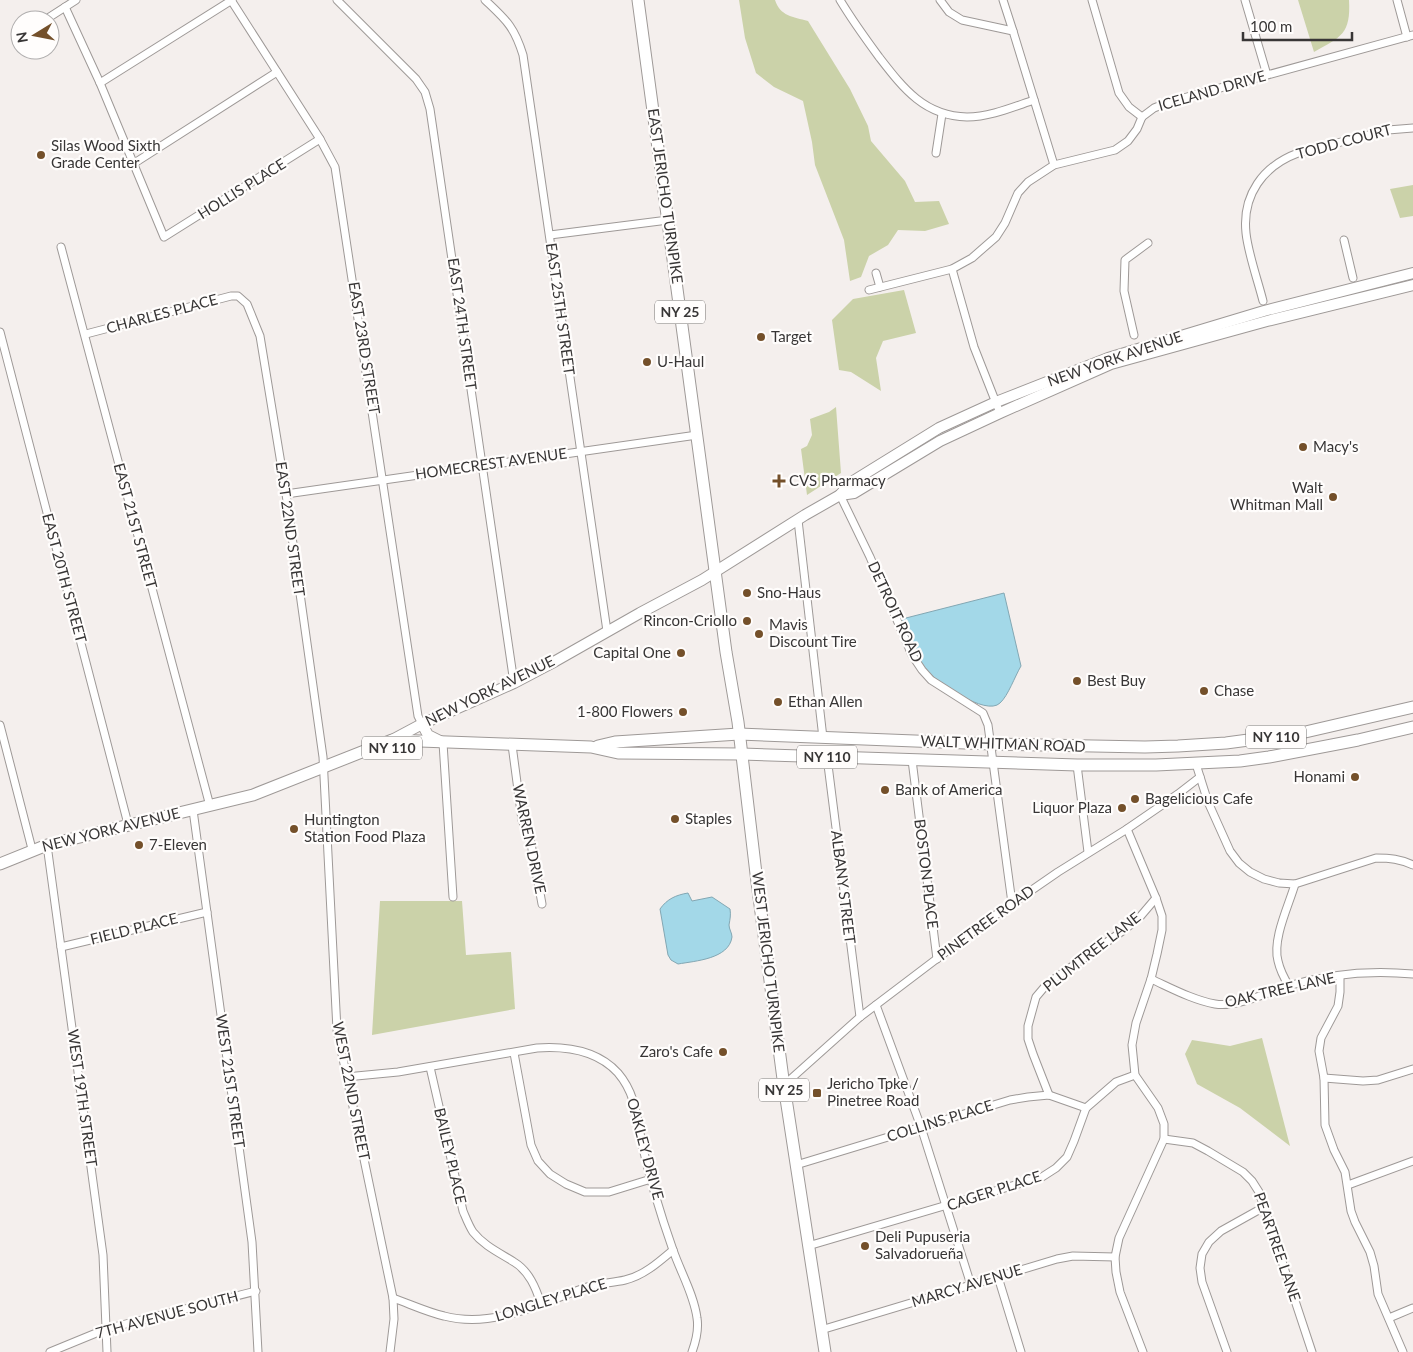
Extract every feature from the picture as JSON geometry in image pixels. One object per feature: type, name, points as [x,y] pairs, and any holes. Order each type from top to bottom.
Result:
[{"type":"main road","name":"EAST JERICHO TURNPIKE","points":[[638,0],[715,571]]},
{"type":"main road","name":"WEST JERICHO TURNPIKE","points":[[715,571],[740,734],[784,1086],[825,1352]]},
{"type":"main road","name":"WALT WHITMAN ROAD","points":[[591,747],[616,742],[740,734],[991,744],[1145,747],[1194,745],[1257,740],[1301,733],[1413,707]]},
{"type":"main road","name":"WALT WHITMAN ROAD","points":[[392,740],[591,747],[618,752],[742,754],[1077,765],[1156,765],[1240,761],[1358,740],[1413,727]]},
{"type":"main road","name":"NEW YORK AVENUE","points":[[0,864],[47,844],[253,795],[392,740]]},
{"type":"main road","points":[[1196,764],[1196,756],[1199,752],[1257,740]]},
{"type":"main road","name":"WALT WHITMAN ROAD","points":[[342,761],[377,750],[443,743]]},
{"type":"main road","points":[[1156,765],[1184,757],[1194,745]]},
{"type":"street","points":[[60,10],[76,0]]},
{"type":"street","points":[[100,83],[231,0]]},
{"type":"street","name":"EAST 23RD STREET","points":[[231,0],[336,167],[418,716],[422,724]]},
{"type":"street","name":"EAST 24TH STREET","points":[[337,0],[404,66],[425,92],[433,130],[514,683]]},
{"type":"street","name":"EAST 25TH STREET","points":[[485,0],[509,23],[517,36],[523,55],[607,631]]},
{"type":"street","points":[[840,0],[861,34],[896,81],[909,94],[942,114],[968,117],[986,114],[1034,100]]},
{"type":"street","points":[[940,0],[949,12],[962,20],[1013,31]]},
{"type":"street","points":[[1003,0],[1054,166]]},
{"type":"street","points":[[1092,0],[1119,93],[1129,108],[1142,117]]},
{"type":"street","points":[[1245,0],[1267,75]]},
{"type":"street","points":[[1397,0],[1410,36]]},
{"type":"street","points":[[65,7],[100,83],[133,164],[277,72]]},
{"type":"street","name":"ICELAND DRIVE","points":[[869,290],[952,269],[972,258],[996,237],[1018,193],[1028,182],[1054,166],[1115,150],[1128,141],[1137,129],[1142,117],[1154,108],[1169,102],[1410,36]]},
{"type":"street","points":[[936,153],[942,114]]},
{"type":"street","name":"TODD COURT","points":[[1263,301],[1246,234],[1246,215],[1250,198],[1258,181],[1269,169],[1284,158],[1298,153],[1388,130],[1413,128]]},
{"type":"street","name":"HOLLIS PLACE","points":[[133,164],[164,237],[320,139]]},
{"type":"street","points":[[550,235],[668,220]]},
{"type":"street","points":[[1344,240],[1353,278]]},
{"type":"street","points":[[1134,335],[1124,291],[1125,260],[1148,243]]},
{"type":"street","name":"EAST 21ST STREET","points":[[61,247],[86,334],[210,806]]},
{"type":"street","points":[[952,269],[974,347],[1000,413]]},
{"type":"street","points":[[876,272],[880,287]]},
{"type":"street","name":"NEW YORK AVENUE","points":[[840,495],[850,482],[939,428],[996,402],[1108,358],[1264,311],[1413,273]]},
{"type":"street","name":"NEW YORK AVENUE","points":[[392,740],[422,724],[514,683],[715,571],[840,495],[854,492],[940,441],[1000,413],[1111,364],[1413,285]]},
{"type":"street","name":"CHARLES PLACE","points":[[86,334],[224,297],[238,296]]},
{"type":"street","name":"EAST 22ND STREET","points":[[238,296],[248,304],[260,336],[286,494],[324,757],[324,768]]},
{"type":"street","name":"EAST 20TH STREET","points":[[0,332],[128,824]]},
{"type":"street","name":"HOMECREST AVENUE","points":[[286,494],[697,435]]},
{"type":"street","name":"DETROIT ROAD","points":[[840,495],[870,557],[912,655],[931,680],[983,713],[988,724],[1012,903]]},
{"type":"street","points":[[798,520],[823,738]]},
{"type":"street","points":[[422,724],[428,734],[443,743],[453,897]]},
{"type":"street","points":[[0,725],[32,849]]},
{"type":"street","name":"WARREN DRIVE","points":[[512,745],[522,820],[530,838],[542,904]]},
{"type":"street","name":"ALBANY STREET","points":[[827,757],[860,1017]]},
{"type":"street","name":"BOSTON PLACE","points":[[912,760],[936,959]]},
{"type":"street","points":[[1196,764],[1208,802],[1230,851],[1239,863],[1250,872],[1264,879],[1279,883],[1295,884],[1376,858],[1403,860],[1413,865]]},
{"type":"street","points":[[1077,765],[1088,852]]},
{"type":"street","name":"WEST 22ND STREET","points":[[324,768],[336,1015],[346,1077],[394,1298],[394,1319],[390,1352]]},
{"type":"street","name":"PINETREE ROAD","points":[[784,1086],[860,1017],[936,959],[1012,903],[1178,794],[1200,776]]},
{"type":"street","name":"WEST 21ST STREET","points":[[192,810],[251,1232],[256,1291],[258,1352]]},
{"type":"street","points":[[1127,828],[1162,916],[1162,930],[1151,979],[1136,1023],[1132,1046],[1135,1075],[1158,1108],[1164,1124],[1164,1139],[1119,1238],[1116,1257],[1116,1272],[1120,1292],[1143,1352]]},
{"type":"street","name":"WEST 19TH STREET","points":[[47,844],[102,1255],[107,1352]]},
{"type":"street","points":[[1289,986],[1277,960],[1276,949],[1295,884]]},
{"type":"street","name":"PLUMTREE LANE","points":[[1049,1095],[1032,1054],[1028,1039],[1028,1026],[1036,998],[1047,984],[1124,930],[1156,898]]},
{"type":"street","name":"FIELD PLACE","points":[[61,947],[207,912]]},
{"type":"street","name":"OAK TREE LANE","points":[[1151,979],[1175,990],[1216,1004],[1232,1004],[1289,986],[1340,976],[1377,973],[1413,974]]},
{"type":"street","points":[[1340,976],[1338,1006],[1321,1038],[1319,1051],[1324,1078],[1325,1125],[1328,1137],[1345,1172],[1351,1211],[1370,1252],[1378,1294],[1403,1352]]},
{"type":"street","points":[[876,1005],[921,1127],[971,1285]]},
{"type":"street","name":"OAKLEY DRIVE","points":[[346,1077],[398,1072],[557,1046],[577,1049],[594,1056],[617,1072],[633,1097],[651,1179],[673,1250],[694,1303],[698,1320],[697,1338],[692,1352]]},
{"type":"street","points":[[514,1053],[530,1145],[538,1161],[550,1174],[566,1184],[585,1192],[609,1192],[651,1179]]},
{"type":"street","name":"BAILEY PLACE","points":[[430,1067],[463,1211],[474,1233],[495,1252],[516,1262],[528,1275],[541,1304]]},
{"type":"street","points":[[1324,1078],[1363,1081],[1378,1080],[1413,1069]]},
{"type":"street","name":"CAGER PLACE","points":[[808,1246],[1042,1177],[1056,1168],[1067,1157],[1086,1108],[1116,1082],[1135,1075]]},
{"type":"street","name":"COLLINS PLACE","points":[[796,1165],[1028,1096],[1049,1095],[1086,1108]]},
{"type":"street","name":"PEARTREE LANE","points":[[1164,1139],[1193,1143],[1243,1172],[1252,1181],[1259,1192],[1312,1352]]},
{"type":"street","points":[[1348,1184],[1413,1161]]},
{"type":"street","points":[[1227,1352],[1202,1282],[1200,1268],[1202,1254],[1221,1231],[1264,1207]]},
{"type":"street","name":"LONGLEY PLACE","points":[[394,1298],[445,1317],[463,1320],[482,1320],[514,1315],[590,1286],[626,1280],[655,1265],[673,1250]]},
{"type":"street","name":"MARCY AVENUE","points":[[821,1330],[1073,1256],[1116,1257]]},
{"type":"street","points":[[998,1277],[1021,1352]]},
{"type":"street","name":"7TH AVENUE SOUTH","points":[[50,1352],[106,1329],[256,1291]]},
{"type":"street","points":[[1389,1318],[1413,1308]]},
{"type":"green space","points":[[739,0],[775,0],[784,13],[808,21],[850,89],[868,126],[871,141],[905,181],[915,202],[939,201],[949,224],[925,231],[898,230],[888,245],[869,256],[861,277],[850,281],[844,240],[815,165],[803,101],[774,87],[756,73],[745,38]]},
{"type":"green space","points":[[1298,0],[1349,0],[1346,27],[1337,38],[1314,52]]},
{"type":"green space","points":[[1413,185],[1413,216],[1400,218],[1390,189]]},
{"type":"green space","points":[[904,290],[916,333],[883,341],[876,358],[881,391],[851,372],[839,370],[832,320],[853,299]]},
{"type":"green space","points":[[836,407],[841,473],[807,495],[801,449],[807,446],[812,435],[810,419],[829,412]]},
{"type":"green space","points":[[380,901],[462,901],[466,955],[511,952],[515,1009],[372,1035]]},
{"type":"green space","points":[[1262,1038],[1290,1146],[1240,1108],[1197,1084],[1185,1054],[1192,1040],[1230,1046]]},
{"type":"water","points":[[1004,593],[1021,666],[1003,700],[993,706],[984,705],[961,696],[924,668],[914,651],[902,619]]},
{"type":"water","points":[[688,893],[692,901],[712,897],[730,909],[729,925],[732,937],[730,944],[725,950],[710,958],[678,964],[671,960],[668,955],[660,909],[672,898]]},
{"type":"place","name":"Silas Wood Sixth Grade Center","points":[[41,155]]},
{"type":"place","name":"Target","points":[[761,337]]},
{"type":"place","name":"U-Haul","points":[[647,362]]},
{"type":"place","name":"Macy's","points":[[1303,447]]},
{"type":"place","name":"CVS Pharmacy","points":[[779,481]]},
{"type":"place","name":"Walt Whitman Mall","points":[[1333,497]]},
{"type":"place","name":"Sno-Haus","points":[[747,593]]},
{"type":"place","name":"Rincon-Criollo","points":[[747,621]]},
{"type":"place","name":"Mavis Discount Tire","points":[[759,634]]},
{"type":"place","name":"Capital One","points":[[681,653]]},
{"type":"place","name":"Best Buy","points":[[1077,681]]},
{"type":"place","name":"Chase","points":[[1204,691]]},
{"type":"place","name":"Ethan Allen","points":[[778,702]]},
{"type":"place","name":"1-800 Flowers","points":[[683,712]]},
{"type":"place","name":"Honami","points":[[1355,777]]},
{"type":"place","name":"Bank of America","points":[[885,790]]},
{"type":"place","name":"Bagelicious Cafe","points":[[1135,799]]},
{"type":"place","name":"Liquor Plaza","points":[[1122,808]]},
{"type":"place","name":"Staples","points":[[675,819]]},
{"type":"place","name":"Huntington Station Food Plaza","points":[[294,829]]},
{"type":"place","name":"7-Eleven","points":[[139,845]]},
{"type":"place","name":"Zaro's Cafe","points":[[723,1052]]},
{"type":"place","name":"Jericho Tpke / Pinetree Road","points":[[817,1093]]},
{"type":"place","name":"Deli Pupuseria Salvadorueña","points":[[865,1246]]}]
